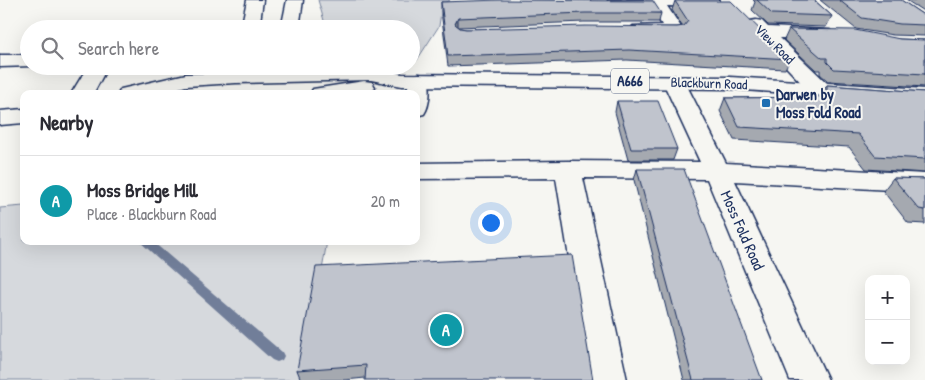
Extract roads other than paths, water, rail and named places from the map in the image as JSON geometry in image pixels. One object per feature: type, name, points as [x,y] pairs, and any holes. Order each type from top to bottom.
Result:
[{"type":"main road","points":[[252,20],[255,0]]},
{"type":"main road","points":[[293,20],[295,0]]},
{"type":"main road","points":[[598,1],[656,2],[674,30],[624,30]]},
{"type":"main road","name":"View Road","points":[[656,2],[739,8],[819,88]]},
{"type":"main road","points":[[763,32],[840,32],[828,18]]},
{"type":"main road","points":[[0,62],[20,61]]},
{"type":"main road","points":[[84,90],[93,75]]},
{"type":"main road","points":[[186,80],[197,75]]},
{"type":"main road","name":"Blackburn Road","points":[[146,90],[186,80],[274,79],[351,75]]},
{"type":"main road","name":"Blackburn Road","points":[[377,75],[411,80],[674,82],[819,88],[925,96]]},
{"type":"main road","points":[[411,80],[413,90]]},
{"type":"main road","name":"Blackburn Road","points":[[347,90],[411,80]]},
{"type":"main road","name":"Moss Fold Road","points":[[674,82],[717,171],[809,380]]},
{"type":"main road","points":[[0,118],[20,116]]},
{"type":"main road","points":[[568,169],[608,380]]},
{"type":"main road","points":[[420,171],[568,169],[717,171],[925,183]]},
{"type":"waterway","points":[[149,245],[277,356]]},
{"type":"place","name":"Darwen by Moss Fold Road","points":[[766,103]]},
{"type":"place","name":"Moss Bridge Mill","points":[[446,330]]}]
